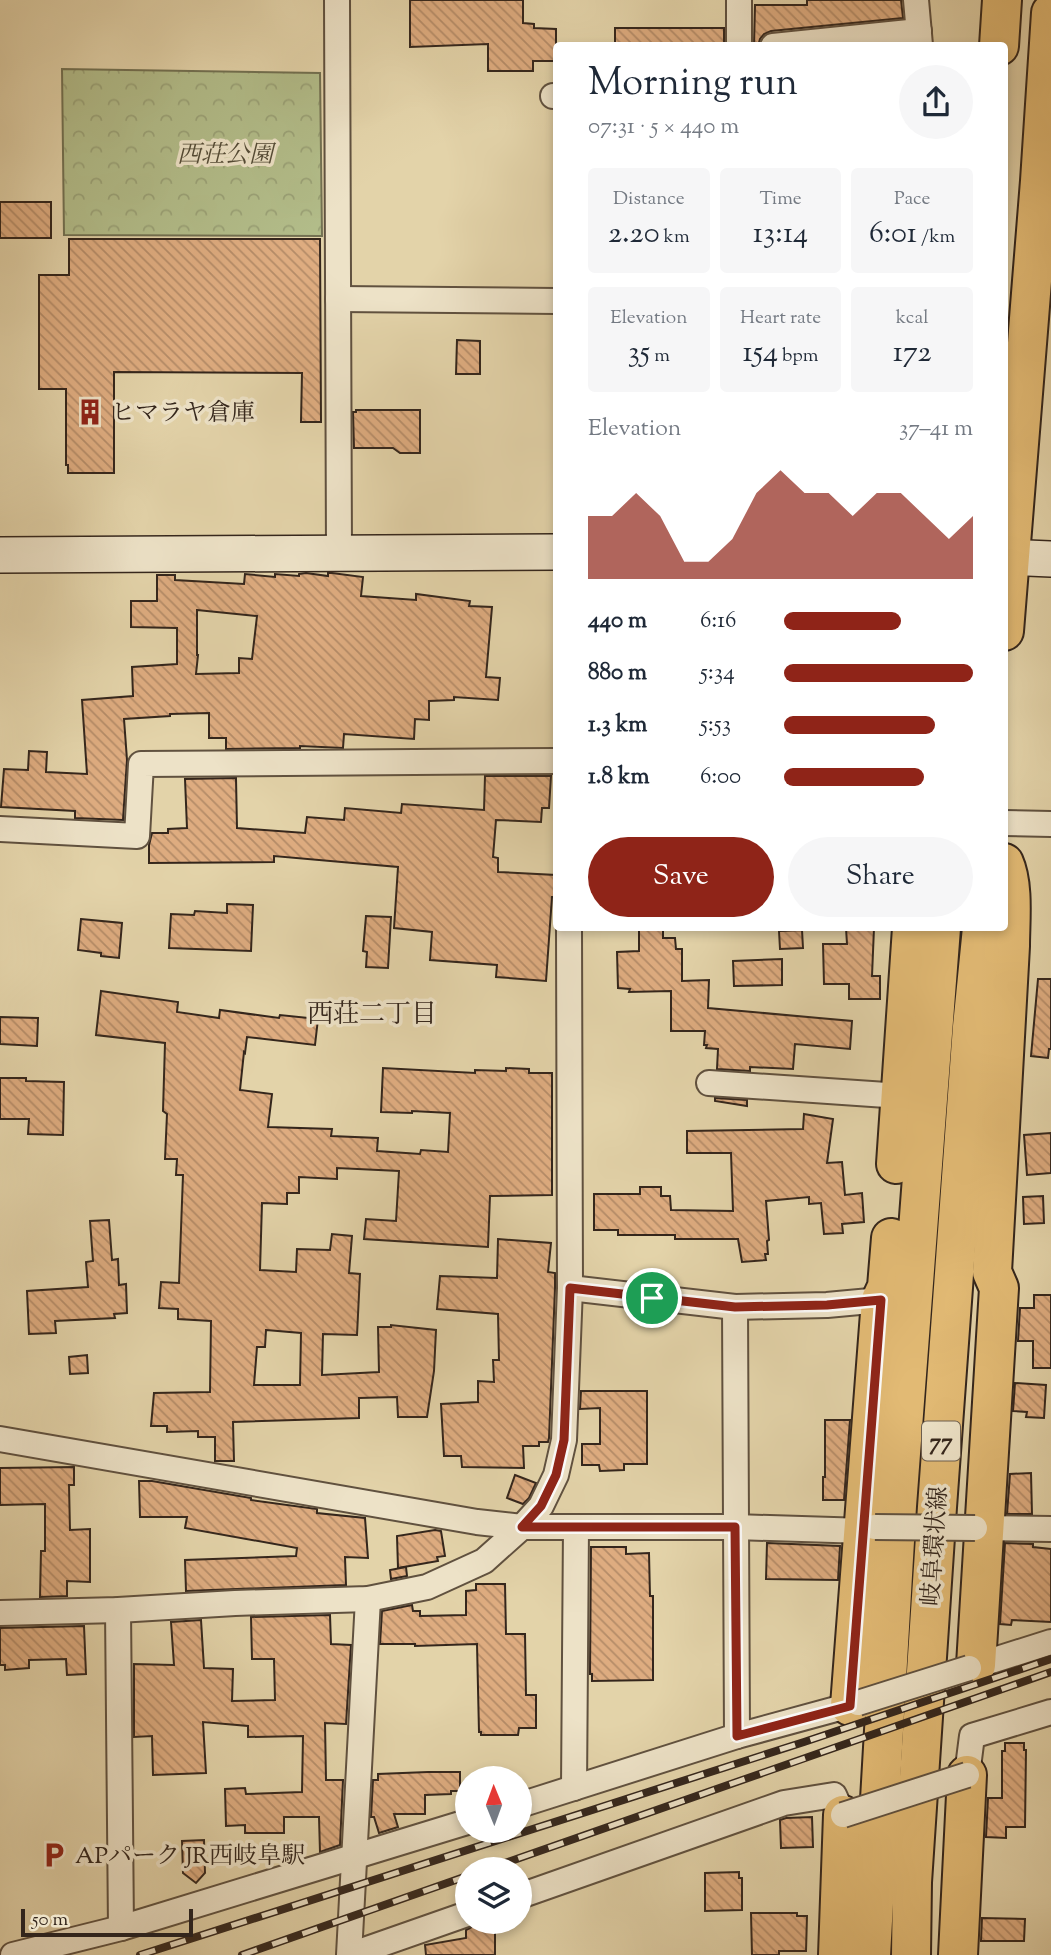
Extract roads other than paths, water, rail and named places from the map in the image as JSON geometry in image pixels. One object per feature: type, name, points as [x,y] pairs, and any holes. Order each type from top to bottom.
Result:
[{"type":"main road","points":[[999,42],[1002,0]]},
{"type":"main road","points":[[1008,547],[1046,181],[1051,13]]},
{"type":"main road","points":[[973,1666],[980,1529],[999,1288],[992,1272],[1010,946],[1008,880]]},
{"type":"main road","points":[[854,1704],[870,1529],[881,1300],[887,1287],[912,931]]},
{"type":"main road","name":"岐阜環状線","points":[[871,1955],[897,1506],[941,931]]},
{"type":"main road","name":"岐阜環状線","points":[[911,1955],[912,1882],[937,1493],[982,931]]},
{"type":"main road","points":[[958,1955],[967,1775]]},
{"type":"main road","points":[[838,1955],[843,1815]]},
{"type":"street","points":[[337,0],[339,554]]},
{"type":"street","points":[[739,0],[739,42]]},
{"type":"street","points":[[846,42],[919,38],[916,0]]},
{"type":"street","points":[[338,299],[553,301]]},
{"type":"street","points":[[0,555],[553,552]]},
{"type":"street","points":[[1008,557],[1051,559]]},
{"type":"street","points":[[0,829],[137,836],[141,764],[553,761]]},
{"type":"street","points":[[1008,823],[1051,824]]},
{"type":"street","points":[[0,1613],[368,1599],[427,1587],[484,1561],[541,1506],[556,1475],[564,1440],[570,1288],[569,931]]},
{"type":"street","points":[[709,1083],[901,1096]]},
{"type":"street","points":[[570,1288],[735,1307],[827,1305],[881,1300]]},
{"type":"street","points":[[735,1307],[737,1736]]},
{"type":"street","points":[[0,1439],[452,1518],[522,1527],[1051,1529]]},
{"type":"street","points":[[574,1788],[576,1527]]},
{"type":"street","points":[[368,1599],[350,1955],[455,1918]]},
{"type":"street","points":[[118,1610],[121,1928]]},
{"type":"street","points":[[532,1801],[737,1736],[854,1704],[1051,1642]]},
{"type":"street","points":[[532,1892],[783,1803],[834,1795],[843,1815],[967,1775],[972,1736],[1051,1712]]},
{"type":"street","points":[[13,1955],[121,1928],[455,1826]]},
{"type":"railway","points":[[140,1955],[804,1742],[1051,1659]]},
{"type":"railway","points":[[522,1857],[1051,1672]]},
{"type":"railway","points":[[242,1955],[455,1880]]},
{"type":"place","name":"ヒマラヤ倉庫","points":[[90,412]]},
{"type":"place","name":"APパーク JR西岐阜駅","points":[[54,1855]]},
{"type":"district","name":"西荘二丁目","points":[[372,1013]]},
{"type":"park label","name":"西荘公園","points":[[225,154]]}]
